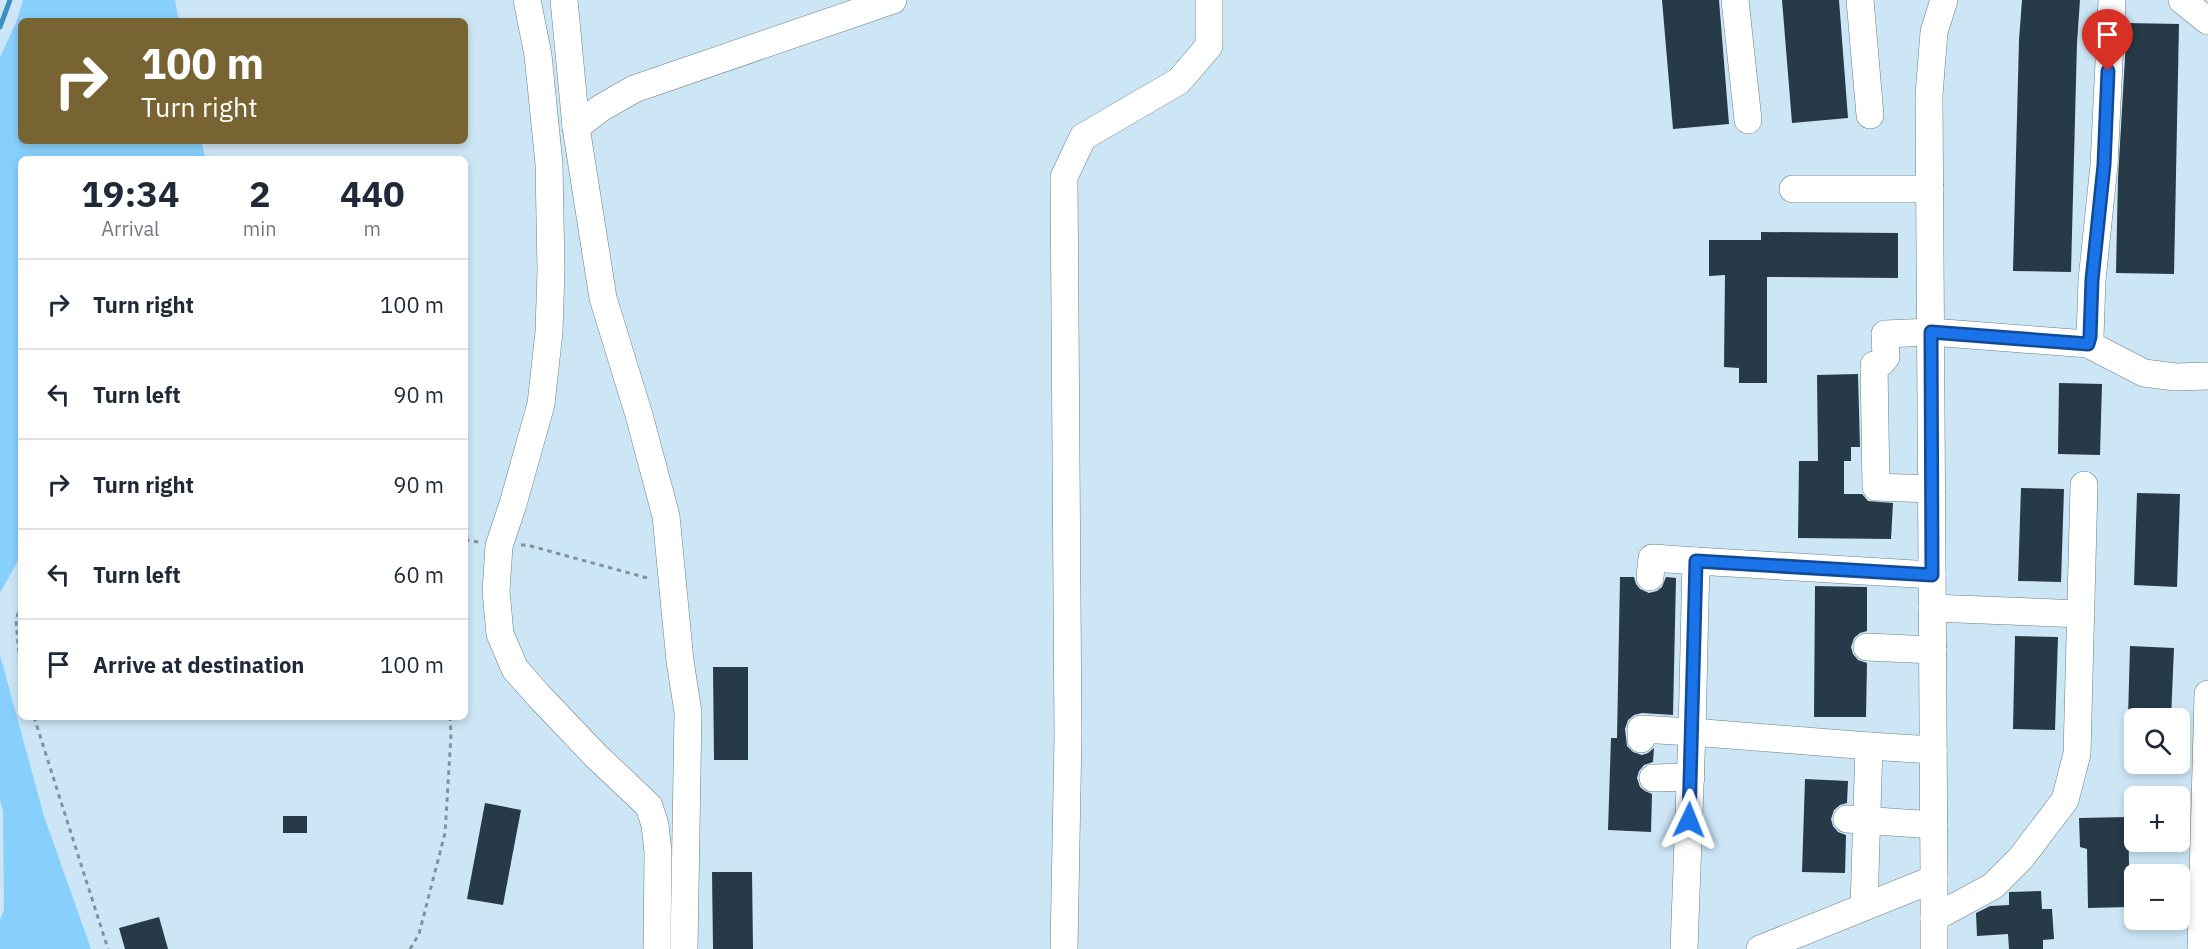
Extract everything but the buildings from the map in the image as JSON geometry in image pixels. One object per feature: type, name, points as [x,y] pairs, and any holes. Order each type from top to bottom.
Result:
[{"type":"street","points":[[527,0],[538,55],[549,164],[552,270],[549,332],[541,404],[499,546],[496,591],[500,634],[515,669],[596,756],[649,806],[655,825],[658,852],[657,949]]},
{"type":"street","points":[[564,0],[576,127],[603,298],[639,415],[666,516],[688,712],[684,949]]},
{"type":"street","points":[[576,127],[634,89],[893,0]]},
{"type":"street","points":[[1064,949],[1068,724],[1064,177],[1083,137],[1179,81],[1209,46],[1209,0]]},
{"type":"street","points":[[1735,0],[1748,120]]},
{"type":"street","points":[[1860,0],[1870,115]]},
{"type":"street","points":[[1934,949],[1929,95],[1934,32],[1944,0]]},
{"type":"street","points":[[2088,344],[2104,165],[2112,0]]},
{"type":"street","points":[[2182,0],[2208,21]]},
{"type":"street","points":[[1792,189],[1930,189]]},
{"type":"street","points":[[1932,489],[1876,487],[1874,365],[1881,363],[1886,357],[1885,334],[1931,332],[2088,344],[2144,373],[2175,377],[2208,376]]},
{"type":"street","points":[[1934,918],[1994,886],[2021,858],[2065,800],[2077,754],[2084,485]]},
{"type":"street","points":[[1650,577],[1652,558],[1932,575]]},
{"type":"street","points":[[1684,949],[1696,561]]},
{"type":"street","points":[[1932,608],[2080,614]]},
{"type":"street","points":[[1867,647],[1933,650]]},
{"type":"street","points":[[2201,949],[2208,694]]},
{"type":"street","points":[[1641,739],[1641,729],[1933,750]]},
{"type":"street","points":[[1864,907],[1857,820],[1869,746]]},
{"type":"street","points":[[1653,778],[1691,777]]},
{"type":"street","points":[[1857,820],[1934,825]]},
{"type":"street","points":[[1760,949],[1934,879]]},
{"type":"path","points":[[468,541],[499,546],[527,545],[673,585]]},
{"type":"path","points":[[18,614],[16,620],[18,643]]},
{"type":"path","points":[[35,720],[108,949]]},
{"type":"path","points":[[410,949],[419,934],[444,833],[450,720]]},
{"type":"shaded area","points":[[23,0],[175,0],[178,18],[18,18],[18,144],[202,144],[205,156],[18,156],[18,560],[0,593],[0,57],[16,23]]},
{"type":"shaded area","points":[[0,655],[44,816],[91,949],[0,949],[0,920],[4,910],[3,811],[0,800]]},
{"type":"waterway","points":[[0,27],[10,0]]},
{"type":"route","points":[[1689,820],[1696,561],[1932,575],[1931,332],[2088,344],[2104,165],[2108,71]]}]
